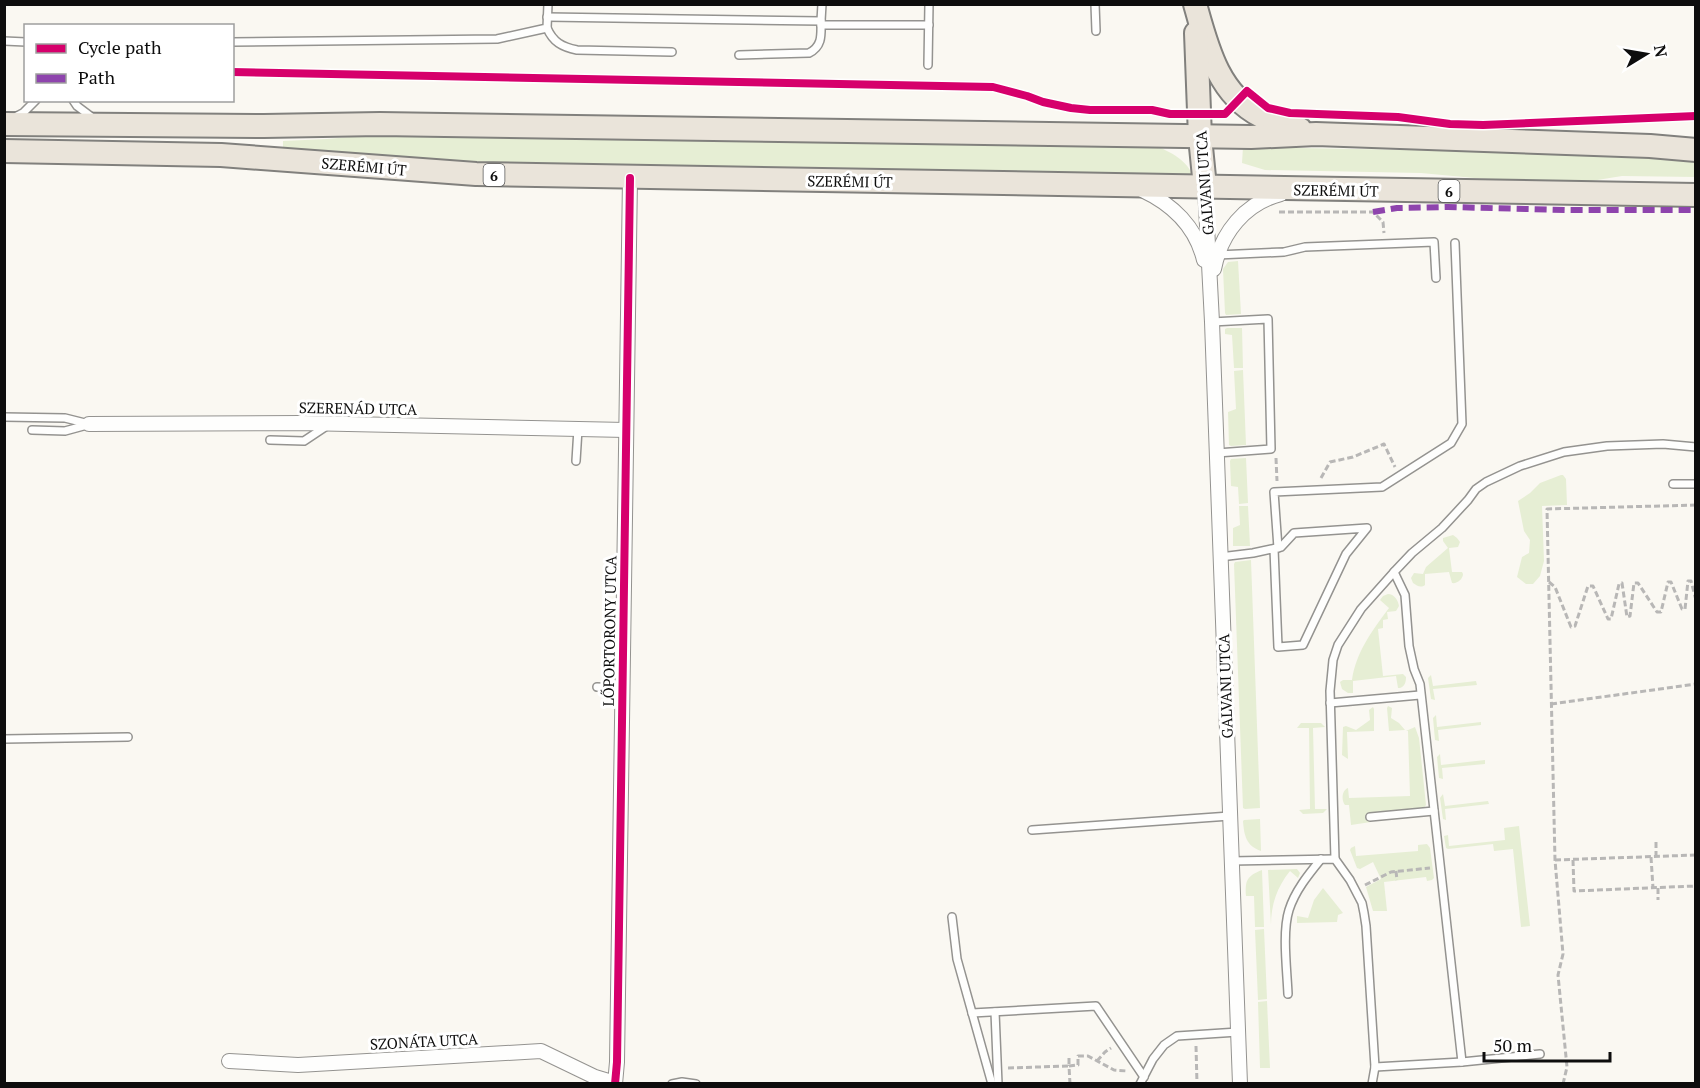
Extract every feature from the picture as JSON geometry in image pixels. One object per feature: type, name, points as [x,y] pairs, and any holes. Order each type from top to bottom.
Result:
[{"type":"main road","points":[[1195,4],[1207,44],[1220,75],[1232,94],[1261,116],[1316,134]]},
{"type":"main road","name":"GALVANI UTCA","points":[[1195,4],[1200,137],[1205,187]]},
{"type":"main road","points":[[4,123],[428,125],[1200,137],[1316,134],[1695,150]]},
{"type":"main road","name":"SZERÉMI ÚT","points":[[4,152],[221,155],[437,172],[630,178],[1695,195]]},
{"type":"street","name":"LŐPORTORONY UTCA","points":[[615,1083],[630,178]]},
{"type":"street","name":"GALVANI UTCA","points":[[1133,186],[1155,196],[1174,209],[1188,225],[1204,256],[1210,289]]},
{"type":"street","name":"GALVANI UTCA","points":[[1205,187],[1240,1083]]},
{"type":"street","name":"GALVANI UTCA","points":[[1210,289],[1217,255],[1236,222],[1250,208],[1266,199],[1303,189]]},
{"type":"street","name":"SZERENÁD UTCA","points":[[89,424],[330,424],[626,430]]},
{"type":"street","name":"SZONÁTA UTCA","points":[[229,1061],[298,1065],[541,1051],[595,1077],[615,1083]]},
{"type":"lane","points":[[548,4],[547,28],[555,41],[577,50],[672,52]]},
{"type":"lane","points":[[738,55],[809,53],[814,50],[820,43],[822,4]]},
{"type":"lane","points":[[928,65],[929,4]]},
{"type":"lane","points":[[1095,4],[1096,31]]},
{"type":"lane","points":[[548,17],[929,25]]},
{"type":"lane","points":[[234,42],[497,39],[547,28]]},
{"type":"lane","points":[[4,41],[24,43]]},
{"type":"lane","points":[[4,123],[22,113],[34,102]]},
{"type":"lane","points":[[74,102],[102,125]]},
{"type":"lane","points":[[1217,255],[1284,252],[1305,247],[1434,242],[1436,278]]},
{"type":"lane","points":[[1220,556],[1253,554],[1276,548],[1281,547],[1294,533],[1367,528],[1346,554],[1303,645],[1278,647],[1276,548],[1274,492],[1382,487],[1451,443],[1462,424],[1455,243]]},
{"type":"lane","points":[[1212,322],[1268,319],[1271,449],[1216,453]]},
{"type":"lane","points":[[4,417],[65,418],[89,424]]},
{"type":"lane","points":[[32,430],[66,431],[89,424]]},
{"type":"lane","points":[[270,440],[304,441],[330,424]]},
{"type":"lane","points":[[576,461],[578,429]]},
{"type":"lane","points":[[1372,1083],[1375,1067],[1366,926],[1362,903],[1335,859],[1330,703],[1331,675],[1338,645],[1361,609],[1394,572],[1412,553],[1442,528],[1476,489],[1486,482],[1520,466],[1564,452],[1607,446],[1663,444],[1695,447]]},
{"type":"lane","points":[[1673,484],[1695,484]]},
{"type":"lane","points":[[1394,572],[1405,596],[1409,646],[1419,684],[1462,1062]]},
{"type":"lane","points":[[597,687],[622,688]]},
{"type":"lane","points":[[1330,703],[1420,695]]},
{"type":"lane","points":[[4,739],[128,737]]},
{"type":"lane","points":[[1370,818],[1434,812]]},
{"type":"lane","points":[[1032,830],[1230,816]]},
{"type":"lane","points":[[1288,994],[1286,932],[1288,912],[1299,889],[1321,859]]},
{"type":"lane","points":[[1232,861],[1335,859]]},
{"type":"lane","points":[[952,917],[957,959],[992,1083]]},
{"type":"lane","points":[[972,1013],[1096,1006],[1142,1077],[1164,1045],[1177,1036],[1238,1032]]},
{"type":"lane","points":[[995,1012],[998,1083]]},
{"type":"lane","points":[[1375,1067],[1462,1062],[1540,1054]]},
{"type":"lane","points":[[672,1083],[696,1083]]},
{"type":"path","points":[[1270,215],[1280,212],[1373,212],[1384,224]]},
{"type":"path","points":[[1318,484],[1330,462],[1353,457],[1383,444],[1399,477]]},
{"type":"path","points":[[1276,454],[1276,481],[1283,481]]},
{"type":"path","points":[[1563,1083],[1567,1067],[1558,975],[1563,954],[1555,860],[1547,509],[1695,505]]},
{"type":"path","points":[[1549,582],[1555,587],[1571,627],[1575,626],[1588,586],[1593,586],[1608,619],[1611,619],[1619,584],[1622,583],[1627,617],[1630,616],[1634,583],[1638,583],[1657,612],[1661,612],[1668,582],[1671,582],[1682,609],[1685,609],[1688,581],[1691,581],[1695,600]]},
{"type":"path","points":[[1551,704],[1695,684]]},
{"type":"path","points":[[1656,842],[1656,857]]},
{"type":"path","points":[[1555,860],[1695,855]]},
{"type":"path","points":[[1652,857],[1653,888]]},
{"type":"path","points":[[1573,860],[1574,891],[1695,886]]},
{"type":"path","points":[[1355,890],[1388,873],[1440,867]]},
{"type":"path","points":[[1396,871],[1397,880]]},
{"type":"path","points":[[1658,888],[1658,900]]},
{"type":"path","points":[[1195,1035],[1197,1083]]},
{"type":"path","points":[[1097,1061],[1105,1052],[1121,1043]]},
{"type":"path","points":[[1069,1055],[1070,1083]]},
{"type":"path","points":[[997,1068],[1078,1065],[1078,1056],[1088,1056],[1114,1070],[1142,1077]]},
{"type":"green space","points":[[383,134],[1155,146],[1183,161],[1192,176],[472,165],[283,149],[283,141]]},
{"type":"green space","points":[[1243,147],[1582,153],[1695,160],[1696,177],[1622,176],[1585,182],[1517,182],[1421,173],[1265,170],[1242,163]]},
{"type":"green space","points":[[1238,261],[1241,314],[1226,315],[1223,269],[1228,262]]},
{"type":"green space","points":[[1227,328],[1242,328],[1243,368],[1234,368],[1232,335],[1225,334]]},
{"type":"green space","points":[[1243,370],[1246,445],[1231,446],[1229,445],[1228,412],[1236,409],[1234,371]]},
{"type":"green space","points":[[1246,458],[1248,503],[1239,504],[1238,487],[1231,486],[1230,461]]},
{"type":"green space","points":[[1561,475],[1566,479],[1567,505],[1542,506],[1544,561],[1540,576],[1533,584],[1526,584],[1517,577],[1522,557],[1529,553],[1530,540],[1524,531],[1518,501],[1540,483]]},
{"type":"green space","points":[[1239,506],[1248,506],[1250,546],[1233,546],[1233,528],[1240,525]]},
{"type":"green space","points":[[1453,535],[1460,542],[1458,547],[1449,548],[1452,572],[1462,572],[1461,579],[1452,583],[1449,572],[1425,574],[1425,585],[1418,586],[1413,583],[1411,578],[1414,573],[1423,574],[1426,567],[1448,548],[1443,538]]},
{"type":"green space","points":[[1251,560],[1260,808],[1245,809],[1243,808],[1234,564]]},
{"type":"green space","points":[[1388,594],[1395,598],[1399,606],[1396,611],[1387,612],[1388,619],[1383,620],[1383,628],[1378,629],[1383,676],[1403,674],[1406,677],[1405,684],[1398,688],[1396,676],[1353,681],[1353,693],[1348,693],[1342,689],[1340,682],[1352,680],[1361,651],[1389,608],[1380,600]]},
{"type":"green space","points":[[1431,675],[1433,686],[1476,681],[1477,685],[1433,689],[1435,700],[1431,699],[1428,678]]},
{"type":"green space","points":[[1388,706],[1392,708],[1391,718],[1405,730],[1389,731]]},
{"type":"green space","points":[[1373,707],[1374,731],[1347,732],[1348,759],[1342,755],[1343,727],[1356,730],[1370,720],[1369,710]]},
{"type":"green space","points":[[1436,715],[1437,727],[1481,722],[1481,725],[1438,730],[1439,741],[1435,740],[1433,718]]},
{"type":"green space","points":[[1301,723],[1321,723],[1325,727],[1313,728],[1315,809],[1327,809],[1323,813],[1303,814],[1299,810],[1310,809],[1309,728],[1297,728]]},
{"type":"green space","points":[[1415,727],[1419,738],[1426,805],[1423,809],[1371,813],[1371,822],[1351,825],[1349,805],[1345,805],[1343,798],[1344,791],[1348,788],[1349,798],[1410,796],[1408,731],[1406,731]]},
{"type":"green space","points":[[1440,754],[1441,765],[1485,760],[1485,764],[1442,768],[1443,779],[1439,778],[1437,757]]},
{"type":"green space","points":[[1443,794],[1445,806],[1488,801],[1489,804],[1445,809],[1446,820],[1443,819],[1440,798]]},
{"type":"green space","points":[[1260,819],[1261,851],[1249,843],[1243,821]]},
{"type":"green space","points":[[1519,826],[1530,926],[1521,927],[1513,849],[1494,851],[1493,844],[1448,849],[1444,836],[1448,835],[1449,846],[1505,840],[1504,828]]},
{"type":"green space","points":[[1427,844],[1430,848],[1434,878],[1427,881],[1426,877],[1384,882],[1387,911],[1373,911],[1366,887],[1381,879],[1373,862],[1360,869],[1357,868],[1351,848],[1355,846],[1356,856],[1418,851],[1418,845]]},
{"type":"green space","points":[[1297,869],[1300,873],[1298,878],[1290,871],[1278,890],[1272,910],[1271,925],[1268,870]]},
{"type":"green space","points":[[1262,870],[1264,927],[1255,927],[1254,896],[1246,896],[1246,886],[1253,874]]},
{"type":"green space","points":[[1323,888],[1343,913],[1338,915],[1337,922],[1297,923],[1297,916],[1308,918],[1314,900]]},
{"type":"green space","points":[[1264,929],[1267,999],[1258,1000],[1255,930]]},
{"type":"green space","points":[[1267,1001],[1270,1068],[1260,1068],[1258,1002]]},
{"type":"marked path","points":[[1373,212],[1397,208],[1448,207],[1696,210]]},
{"type":"cycle path","points":[[234,72],[993,87],[1071,108],[1152,110],[1170,114],[1225,114],[1247,91],[1268,108],[1290,113],[1398,117],[1450,124],[1483,125],[1696,116]]},
{"type":"cycle path","points":[[615,1084],[630,178]]}]
